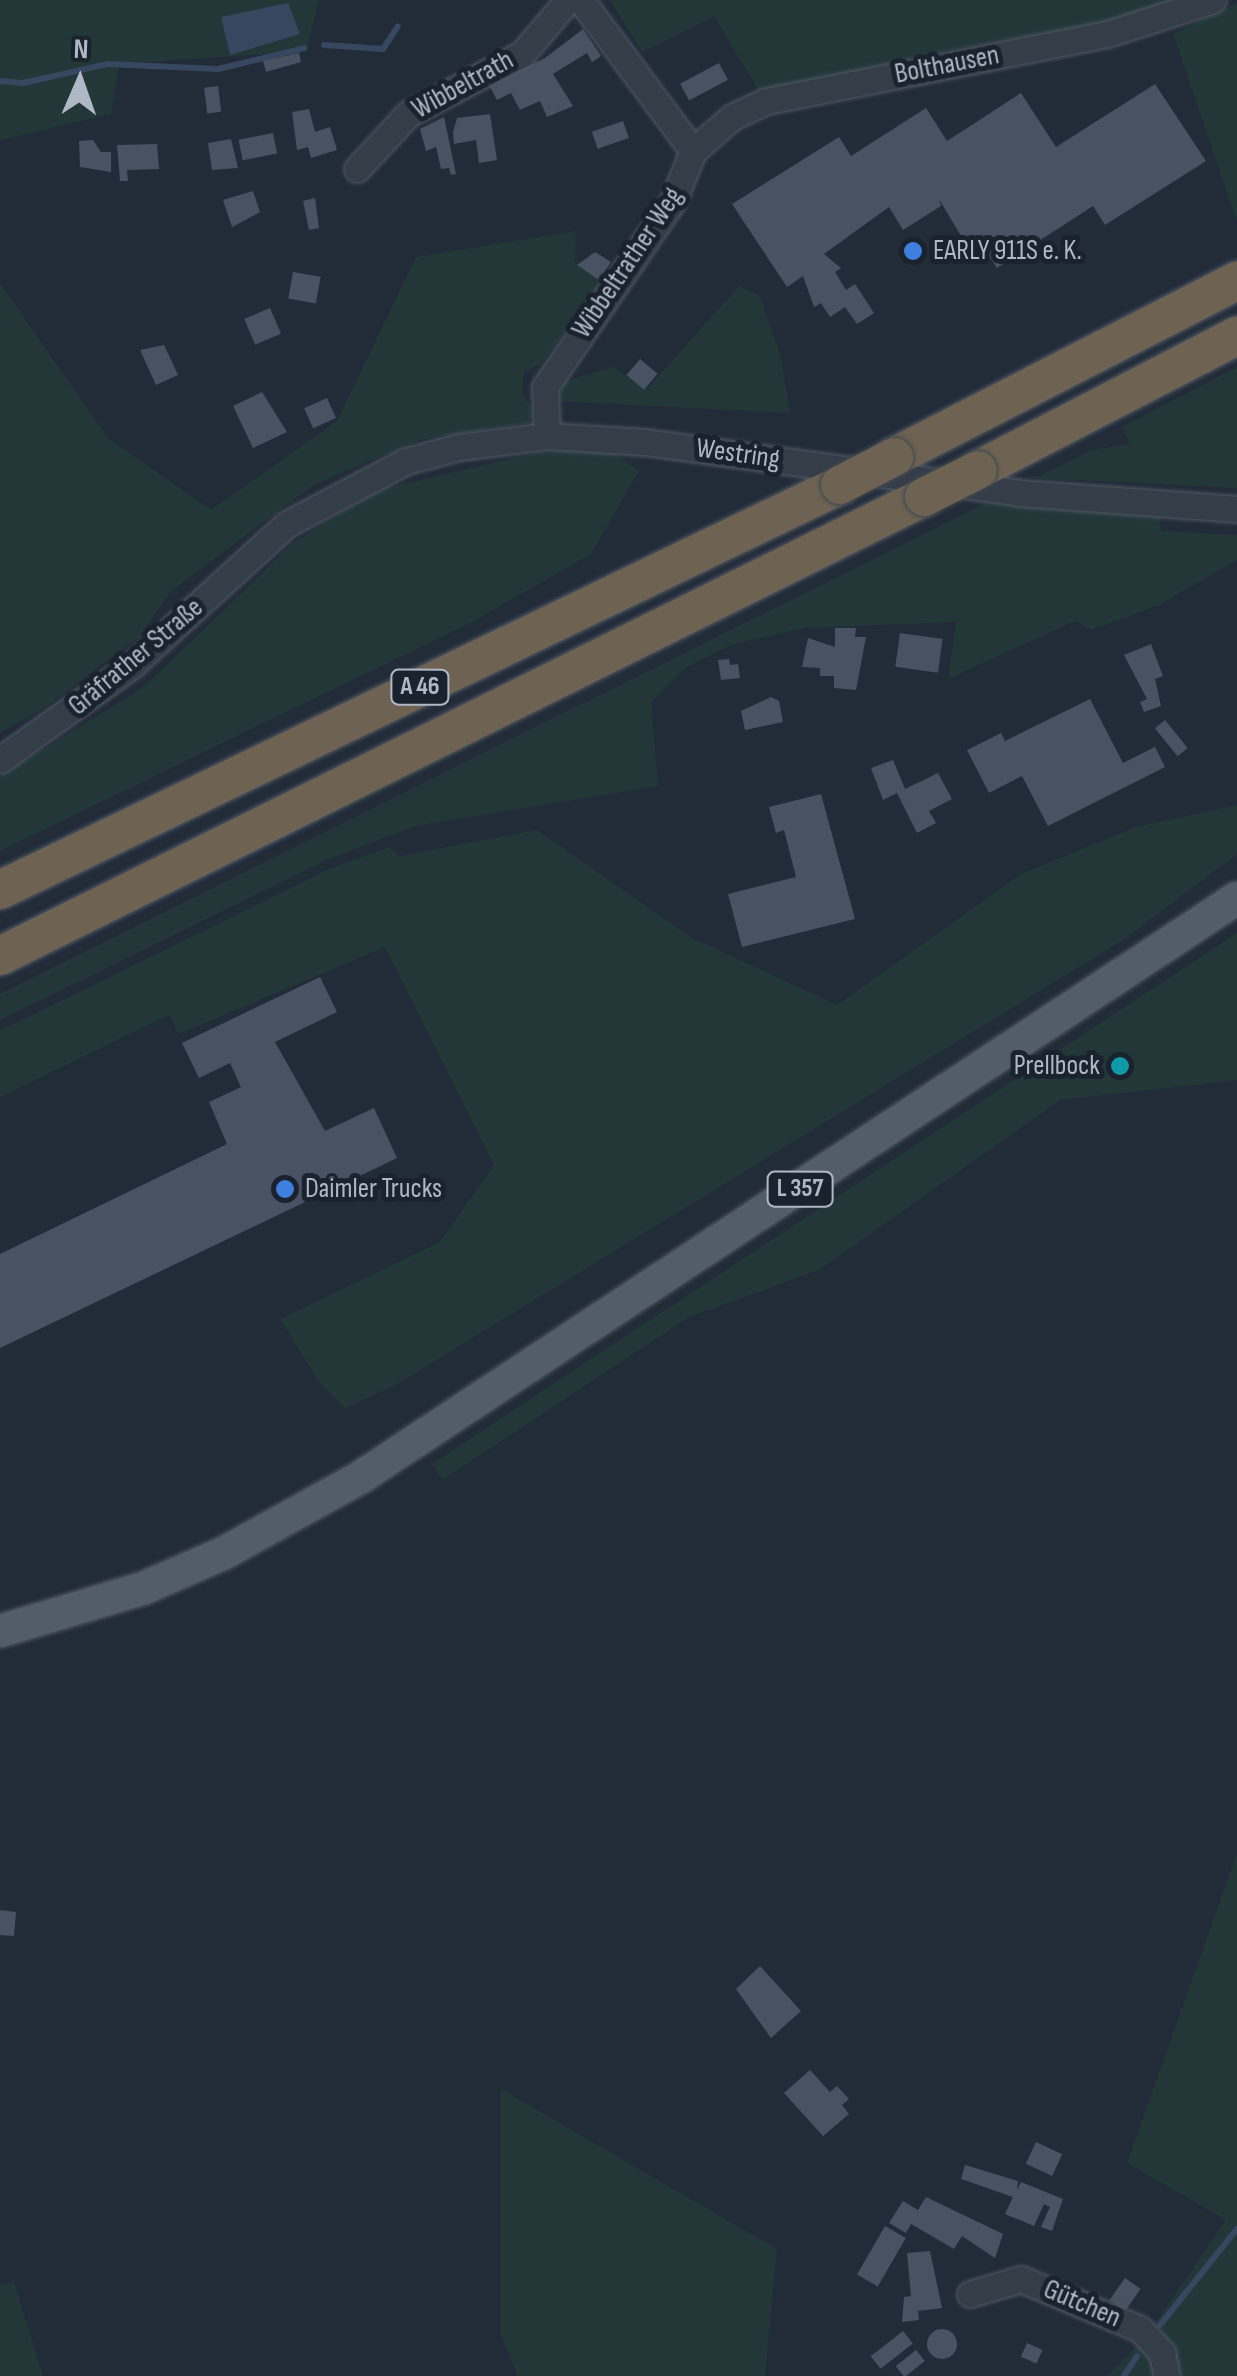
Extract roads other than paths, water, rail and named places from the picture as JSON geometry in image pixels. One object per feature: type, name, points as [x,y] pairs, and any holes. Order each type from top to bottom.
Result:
[{"type":"highway","name":"A 46","points":[[0,890],[840,485],[1237,281]]},
{"type":"highway","name":"A 46","points":[[10,953],[978,470],[1237,336]]},
{"type":"main road","name":"L 357","points":[[0,1630],[144,1588],[224,1553],[361,1476],[1237,898]]},
{"type":"street","name":"Wibbeltrath","points":[[357,169],[408,114],[522,54],[568,0]]},
{"type":"street","points":[[582,0],[693,151]]},
{"type":"street","name":"Bolthausen","points":[[693,151],[732,117],[766,101],[1107,34],[1213,0]]},
{"type":"street","name":"Wibbeltrather Weg","points":[[546,436],[546,388],[673,200],[693,151]]},
{"type":"street","name":"Westring","points":[[262,543],[326,498],[406,461],[546,436],[690,447],[1020,493],[1237,508]]},
{"type":"street","name":"Gräfrather Straße","points":[[0,760],[64,719],[198,605],[262,543]]},
{"type":"street","name":"Gütchen","points":[[970,2294],[1020,2279],[1140,2329],[1162,2353],[1168,2376]]},
{"type":"water","points":[[288,3],[300,34],[230,55],[221,17]]},
{"type":"waterway","points":[[324,45],[383,49],[398,26]]},
{"type":"waterway","points":[[0,81],[23,83],[107,64],[218,69],[305,48]]},
{"type":"waterway","points":[[1160,2325],[1237,2229]]},
{"type":"waterway","points":[[1124,2376],[1137,2356]]},
{"type":"place","name":"EARLY 911S e. K.","points":[[913,251]]},
{"type":"place","name":"Prellbock","points":[[1120,1066]]},
{"type":"place","name":"Daimler Trucks","points":[[285,1189]]}]
